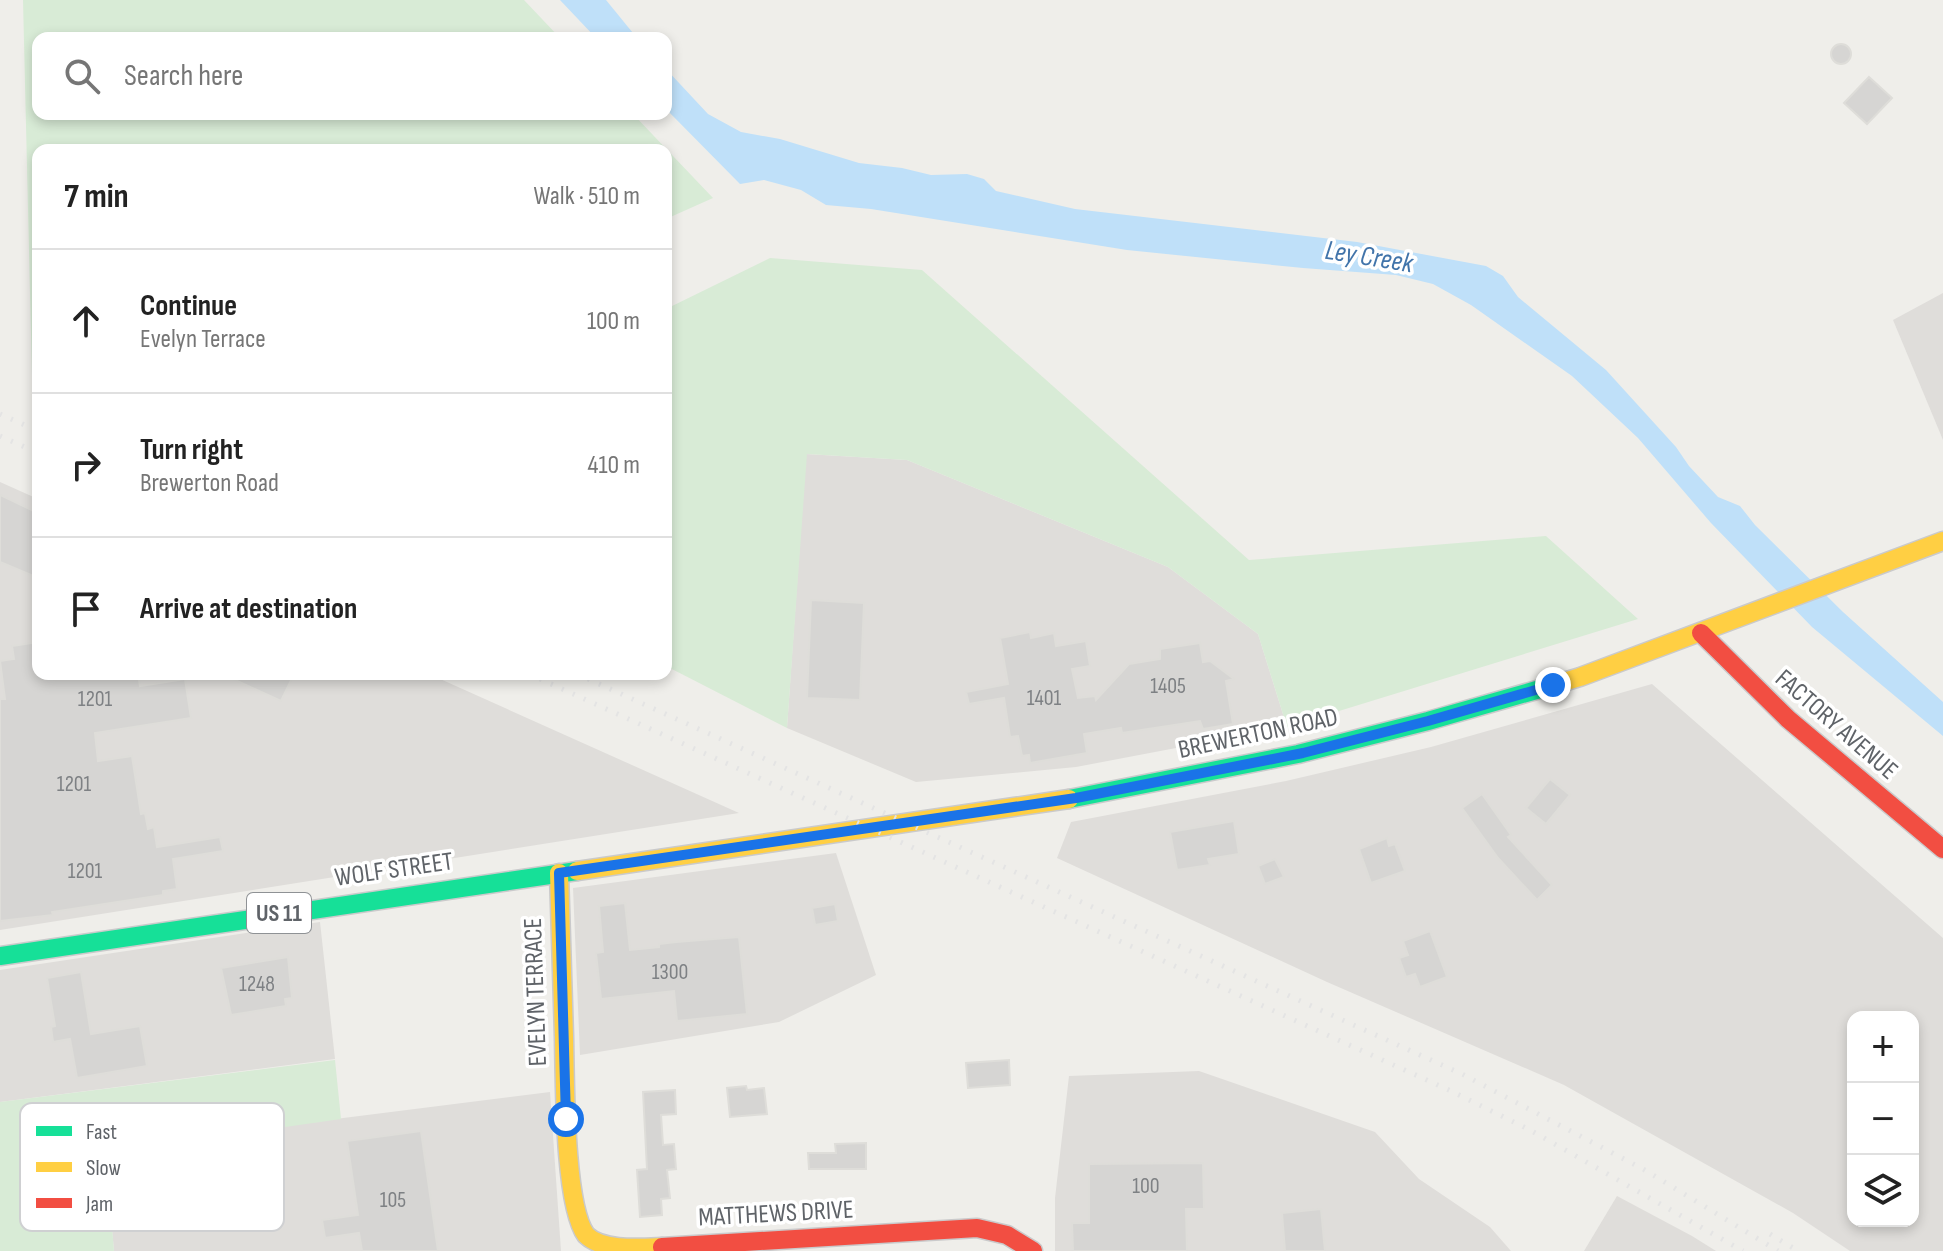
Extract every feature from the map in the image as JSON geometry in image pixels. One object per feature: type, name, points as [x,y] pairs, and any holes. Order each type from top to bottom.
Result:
[{"type":"main road","name":"BREWERTON ROAD","points":[[559,873],[1076,798],[1298,754],[1428,721],[1580,677],[1943,541]]},
{"type":"main road","name":"FACTORY AVENUE","points":[[1701,633],[1741,676],[1805,734],[1943,849]]},
{"type":"main road","name":"WOLF STREET","points":[[0,956],[559,873]]},
{"type":"main road","name":"EVELYN TERRACE","points":[[559,873],[566,1119],[574,1205]]},
{"type":"main road","name":"MATTHEWS DRIVE","points":[[574,1205],[586,1235],[598,1245],[619,1249],[977,1228],[1005,1233],[1022,1241],[1033,1251]]},
{"type":"shaded area","points":[[1943,293],[1943,440],[1893,320]]},
{"type":"shaded area","points":[[806,454],[907,460],[1168,567],[1258,634],[1287,727],[1076,767],[916,782],[787,728]]},
{"type":"shaded area","points":[[0,482],[32,496],[32,680],[442,680],[739,813],[0,930]]},
{"type":"shaded area","points":[[1652,684],[1943,938],[1943,1251],[1850,1251],[1793,1213],[1564,1085],[1327,982],[1057,858],[1071,822],[1286,781],[1431,747]]},
{"type":"shaded area","points":[[836,853],[876,975],[779,1022],[580,1055],[573,888]]},
{"type":"shaded area","points":[[320,922],[335,1059],[0,1102],[0,970]]},
{"type":"shaded area","points":[[1199,1071],[1375,1132],[1419,1179],[1490,1227],[1511,1251],[1055,1251],[1055,1198],[1069,1076]]},
{"type":"shaded area","points":[[550,1092],[561,1251],[114,1251],[112,1231],[284,1231],[284,1125]]},
{"type":"shaded area","points":[[1617,1196],[1692,1236],[1716,1251],[1584,1251]]},
{"type":"green space","points":[[23,0],[524,0],[554,32],[32,32],[32,120],[639,120],[662,144],[32,144],[32,376]]},
{"type":"green space","points":[[672,155],[713,198],[672,216]]},
{"type":"green space","points":[[770,258],[922,270],[1249,560],[1546,536],[1638,619],[1287,727],[1258,634],[1168,567],[907,460],[807,454],[787,728],[672,669],[672,306]]},
{"type":"green space","points":[[335,1060],[341,1119],[284,1127],[284,1103],[20,1103],[20,1231],[112,1231],[114,1251],[0,1251],[0,1102]]},
{"type":"water","points":[[560,0],[606,0],[632,32],[590,32]]},
{"type":"water","name":"Ley Creek","points":[[672,75],[708,114],[741,132],[780,139],[859,163],[931,175],[967,174],[984,179],[996,191],[1075,209],[1357,242],[1486,266],[1503,276],[1518,297],[1606,370],[1718,497],[1740,506],[1755,525],[1843,612],[1943,702],[1943,736],[1812,627],[1711,523],[1638,438],[1572,376],[1471,305],[1433,284],[1396,275],[1127,250],[871,209],[826,205],[801,190],[764,180],[740,184],[672,115]]},
{"type":"building","points":[[1837,44],[1845,44],[1851,54],[1845,64],[1837,64],[1831,58],[1831,50]]},
{"type":"building","points":[[1869,77],[1892,98],[1867,124],[1844,103]]},
{"type":"building","points":[[0,495],[32,510],[32,575],[0,562]]},
{"type":"building","points":[[811,600],[864,603],[860,700],[807,698]]},
{"type":"building","points":[[1030,632],[1031,638],[1054,633],[1056,646],[1086,641],[1090,666],[1072,669],[1078,698],[1095,696],[1096,700],[1129,664],[1160,659],[1160,649],[1200,643],[1203,662],[1210,661],[1234,679],[1226,681],[1233,724],[1203,729],[1200,721],[1122,733],[1121,728],[1084,734],[1087,753],[1030,763],[1029,755],[1022,756],[1018,736],[1010,737],[1004,698],[969,704],[966,692],[1008,684],[1000,638]]},
{"type":"building","points":[[32,643],[32,680],[139,680],[140,686],[185,680],[191,718],[95,733],[98,761],[132,756],[141,814],[145,813],[148,829],[154,827],[157,847],[220,837],[223,851],[173,859],[177,889],[163,891],[163,895],[52,912],[53,915],[0,921],[0,699],[5,699],[0,661],[14,659],[12,646]]},
{"type":"building","points":[[235,680],[291,680],[281,701]]},
{"type":"building","points":[[1550,779],[1570,795],[1546,824],[1526,808]]},
{"type":"building","points":[[1482,794],[1511,835],[1508,837],[1552,885],[1537,900],[1498,858],[1462,808]]},
{"type":"building","points":[[1234,821],[1239,854],[1208,859],[1210,865],[1177,870],[1170,832]]},
{"type":"building","points":[[1387,838],[1389,846],[1395,844],[1405,871],[1371,883],[1359,849]]},
{"type":"building","points":[[1275,859],[1284,877],[1265,884],[1258,866]]},
{"type":"building","points":[[625,903],[630,950],[659,947],[659,944],[739,937],[747,1014],[677,1021],[674,991],[601,999],[596,953],[603,952],[599,906]]},
{"type":"building","points":[[835,904],[838,921],[815,925],[812,908]]},
{"type":"building","points":[[1430,931],[1447,977],[1420,987],[1415,974],[1406,977],[1399,958],[1408,955],[1403,941]]},
{"type":"building","points":[[288,957],[292,998],[285,999],[286,1006],[231,1015],[221,968]]},
{"type":"building","points":[[81,972],[91,1034],[140,1026],[147,1066],[77,1078],[70,1039],[53,1042],[51,1027],[55,1026],[47,978]]},
{"type":"building","points":[[1009,1060],[1010,1085],[968,1088],[966,1063]]},
{"type":"building","points":[[746,1086],[747,1090],[764,1088],[767,1114],[730,1117],[727,1088]]},
{"type":"building","points":[[675,1090],[676,1114],[661,1115],[663,1145],[674,1144],[676,1169],[667,1170],[670,1198],[661,1199],[662,1215],[640,1217],[637,1170],[647,1169],[643,1092]]},
{"type":"building","points":[[421,1131],[438,1251],[362,1251],[359,1233],[325,1238],[322,1220],[358,1215],[347,1141]]},
{"type":"building","points":[[866,1143],[866,1169],[809,1169],[808,1153],[836,1153],[835,1144]]},
{"type":"building","points":[[1203,1163],[1204,1209],[1186,1209],[1187,1251],[1073,1251],[1072,1223],[1089,1223],[1089,1164]]},
{"type":"building","points":[[1321,1209],[1325,1251],[1285,1251],[1282,1213]]},
{"type":"railway","points":[[0,414],[32,428]]},
{"type":"railway","points":[[0,436],[32,450]]},
{"type":"railway","points":[[542,680],[1451,1091],[1530,1130],[1743,1251]]},
{"type":"railway","points":[[590,680],[1462,1074],[1643,1169],[1778,1251]]},
{"type":"railway","points":[[1770,1234],[1798,1251]]},
{"type":"traffic: fast","points":[[1069,799],[1298,754],[1547,687]]},
{"type":"traffic: fast","points":[[0,956],[577,871]]},
{"type":"traffic: slow","points":[[1547,687],[1943,541]]},
{"type":"traffic: slow","points":[[577,871],[1069,799]]},
{"type":"traffic: slow","points":[[559,873],[567,1140],[573,1197],[579,1220],[586,1235],[601,1244],[662,1247]]},
{"type":"traffic: jam","points":[[1701,633],[1788,719],[1943,849]]},
{"type":"traffic: jam","points":[[662,1247],[977,1228],[1007,1235],[1033,1251]]},
{"type":"route","points":[[566,1119],[559,873],[1076,798],[1303,753],[1553,685]]}]
